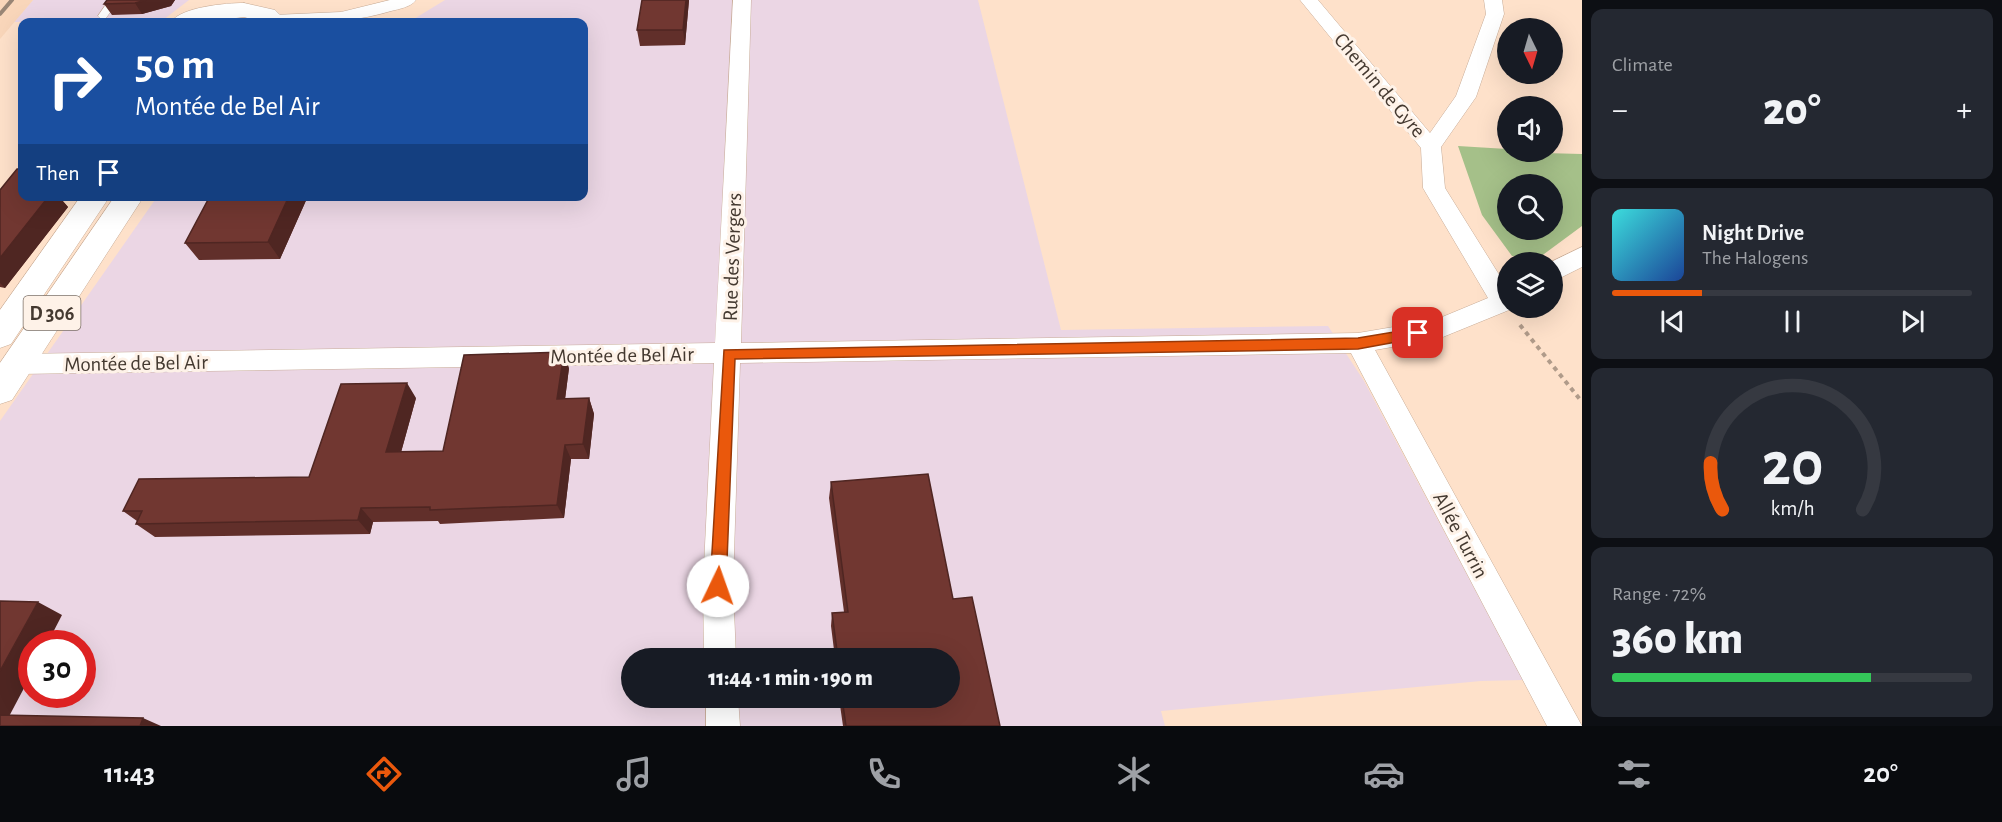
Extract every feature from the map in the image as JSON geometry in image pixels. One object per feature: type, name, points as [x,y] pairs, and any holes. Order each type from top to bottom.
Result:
[{"type":"main road","points":[[198,13],[232,9],[267,14]]},
{"type":"main road","name":"D 306","points":[[0,335],[93,201]]},
{"type":"main road","name":"D 306","points":[[0,390],[127,201]]},
{"type":"street","points":[[345,18],[379,11],[407,0]]},
{"type":"street","points":[[385,18],[414,0]]},
{"type":"street","name":"Rue des Vergers","points":[[720,648],[718,586],[742,0]]},
{"type":"street","name":"Chemin de Gyre","points":[[1309,0],[1431,147],[1434,188],[1465,242],[1497,289]]},
{"type":"street","points":[[1431,147],[1466,97],[1495,14],[1493,0]]},
{"type":"street","points":[[267,14],[312,18]]},
{"type":"street","points":[[1563,267],[1582,256]]},
{"type":"street","name":"Montée de Bel Air","points":[[18,364],[1358,343],[1438,329],[1497,304]]},
{"type":"street","name":"Allée Turrin","points":[[1358,343],[1565,726]]},
{"type":"street","points":[[722,708],[723,726]]},
{"type":"lane","points":[[103,16],[114,0]]},
{"type":"path","points":[[1517,318],[1558,375],[1582,402]]},
{"type":"shaded area","points":[[0,0],[33,0],[0,39]]},
{"type":"shaded area","points":[[33,0],[189,0],[166,18],[18,18],[18,22],[14,22]]},
{"type":"shaded area","points":[[445,0],[978,0],[1061,330],[1328,326],[1364,381],[1523,680],[1481,681],[1161,711],[1165,726],[0,726],[0,421],[154,201],[588,201],[588,18],[416,18]]},
{"type":"green space","points":[[1458,146],[1497,148],[1497,162],[1563,162],[1563,153],[1582,154],[1582,226],[1547,252],[1509,252],[1500,240],[1563,240],[1563,174],[1497,174],[1497,236],[1482,215]]},
{"type":"building","points":[[107,0],[146,0],[135,3],[104,4]]},
{"type":"building","points":[[642,0],[686,0],[683,30],[637,30]]},
{"type":"building","points":[[18,169],[18,201],[45,201],[0,258],[0,190]]},
{"type":"building","points":[[207,201],[287,201],[268,242],[185,243]]},
{"type":"building","points":[[564,352],[557,399],[589,398],[583,444],[565,445],[557,505],[430,510],[430,507],[361,508],[358,520],[136,524],[142,511],[123,511],[139,479],[309,477],[341,384],[407,383],[386,452],[443,451],[464,355]]},
{"type":"building","points":[[928,474],[953,599],[972,597],[1000,726],[846,726],[843,708],[960,708],[960,648],[837,648],[832,613],[848,612],[831,482]]},
{"type":"building","points":[[0,601],[38,602],[23,630],[18,630],[18,638],[0,671]]},
{"type":"building","points":[[0,715],[143,718],[140,726],[0,726]]},
{"type":"railway","points":[[0,14],[12,0]]},
{"type":"route","points":[[718,586],[729,354],[1358,343],[1418,333]]}]
